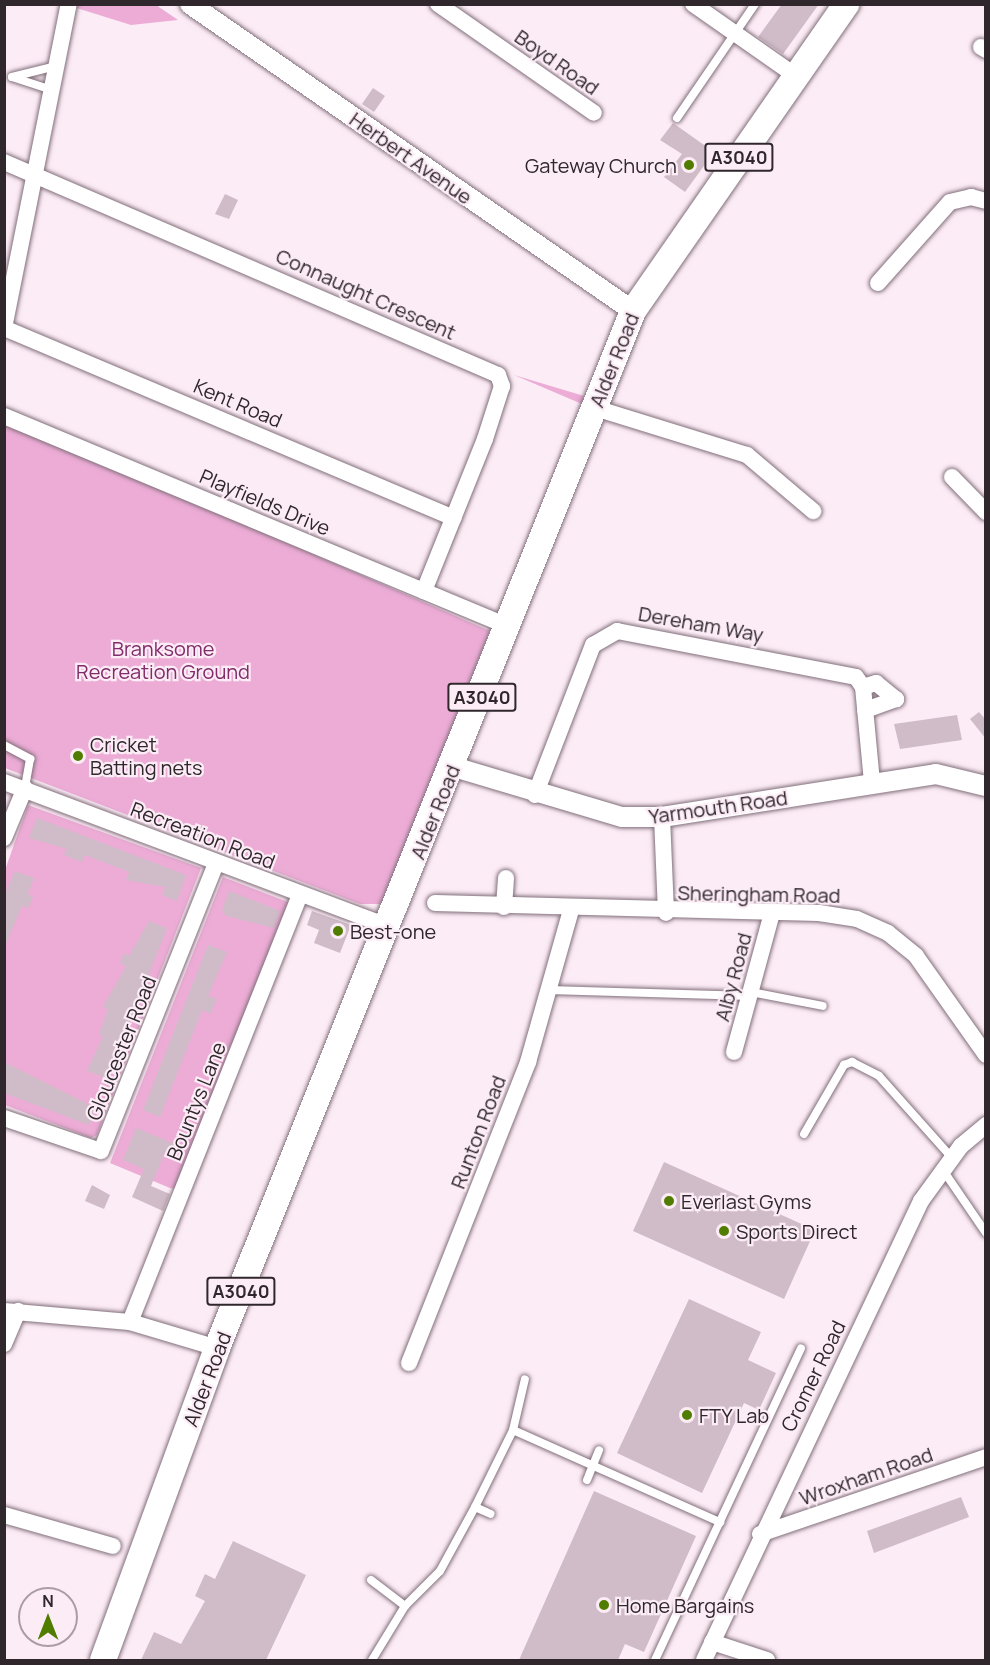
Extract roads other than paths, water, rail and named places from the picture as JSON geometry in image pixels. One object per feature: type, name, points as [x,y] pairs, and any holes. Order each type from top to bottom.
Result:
[{"type":"main road","name":"Alder Road","points":[[103,1660],[217,1348],[454,767],[633,311],[846,4]]},
{"type":"street","points":[[4,328],[69,4]]},
{"type":"street","name":"Herbert Avenue","points":[[190,4],[633,311]]},
{"type":"street","name":"Boyd Road","points":[[438,4],[594,113]]},
{"type":"street","points":[[693,4],[796,76]]},
{"type":"street","name":"Connaught Crescent","points":[[4,162],[36,172],[498,375],[502,386],[454,518],[424,591]]},
{"type":"street","points":[[878,283],[890,263],[950,202],[971,197],[986,201]]},
{"type":"street","name":"Kent Road","points":[[4,328],[454,518]]},
{"type":"street","points":[[594,408],[747,455],[813,511]]},
{"type":"street","name":"Playfields Drive","points":[[4,416],[510,627]]},
{"type":"street","points":[[952,477],[986,512]]},
{"type":"street","name":"Dereham Way","points":[[535,795],[593,645],[609,631],[753,653],[856,677],[863,687],[876,683],[896,699],[865,710]]},
{"type":"street","points":[[863,687],[872,783]]},
{"type":"street","name":"Yarmouth Road","points":[[454,767],[535,795],[622,817],[662,818],[936,774],[984,781]]},
{"type":"street","name":"Recreation Road","points":[[4,782],[25,788],[300,896],[388,926]]},
{"type":"street","points":[[4,838],[25,788]]},
{"type":"street","points":[[662,818],[666,913]]},
{"type":"street","name":"Gloucester Road","points":[[4,1118],[101,1151],[216,863]]},
{"type":"street","points":[[504,907],[506,878]]},
{"type":"street","name":"Bountys Lane","points":[[130,1323],[300,896]]},
{"type":"street","name":"Sheringham Road","points":[[435,903],[666,913],[772,913],[857,919],[888,933],[937,980],[986,1055]]},
{"type":"street","name":"Runton Road","points":[[409,1363],[528,1062],[571,910]]},
{"type":"street","name":"Alby Road","points":[[734,1052],[772,913]]},
{"type":"street","name":"Cromer Road","points":[[704,1660],[759,1534],[921,1201],[947,1164],[986,1125]]},
{"type":"street","points":[[4,1344],[11,1311],[130,1323],[217,1348]]},
{"type":"street","name":"Wroxham Road","points":[[759,1534],[986,1457]]},
{"type":"street","points":[[4,1515],[113,1545]]},
{"type":"street","points":[[712,1642],[767,1660]]},
{"type":"lane","points":[[677,118],[755,4]]},
{"type":"lane","points":[[52,90],[12,77],[57,66]]},
{"type":"lane","points":[[4,745],[30,759],[25,788]]},
{"type":"lane","points":[[549,990],[750,994],[823,1006]]},
{"type":"lane","points":[[804,1134],[844,1065],[852,1062],[879,1076],[947,1164],[986,1233]]},
{"type":"lane","points":[[655,1660],[801,1349]]},
{"type":"lane","points":[[372,1660],[405,1606],[440,1571],[476,1507],[513,1430],[525,1379]]},
{"type":"lane","points":[[513,1430],[594,1463],[719,1521]]},
{"type":"lane","points":[[587,1480],[599,1450]]},
{"type":"lane","points":[[476,1507],[490,1514]]},
{"type":"lane","points":[[371,1580],[405,1606]]},
{"type":"place","name":"Gateway Church","points":[[689,165]]},
{"type":"place","name":"Cricket Batting nets","points":[[78,756]]},
{"type":"place","name":"Best-one","points":[[338,931]]},
{"type":"place","name":"Everlast Gyms","points":[[669,1201]]},
{"type":"place","name":"Sports Direct","points":[[724,1231]]},
{"type":"place","name":"FTY Lab","points":[[687,1415]]},
{"type":"place","name":"Home Bargains","points":[[604,1605]]},
{"type":"park label","name":"Branksome Recreation Ground","points":[[163,660]]}]
